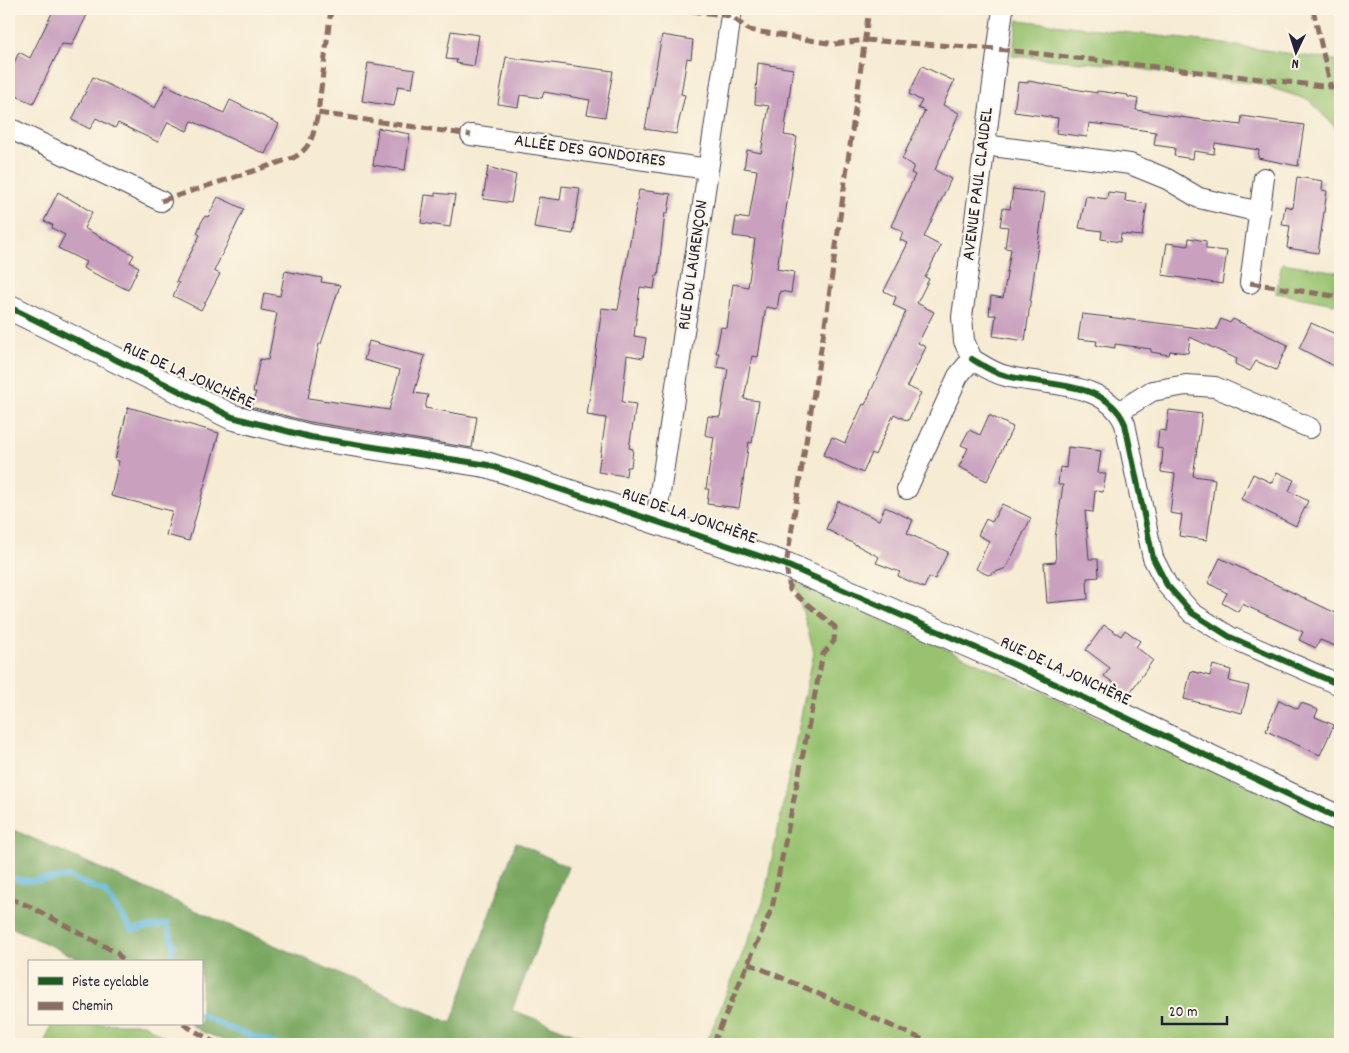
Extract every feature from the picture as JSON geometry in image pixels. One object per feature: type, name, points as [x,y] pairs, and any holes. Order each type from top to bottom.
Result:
[{"type":"street","name":"RUE DU LAURENÇON","points":[[656,520],[732,9]]},
{"type":"street","name":"AVENUE PAUL CLAUDEL","points":[[972,359],[964,341],[962,317],[1003,9]]},
{"type":"street","points":[[9,128],[161,201]]},
{"type":"street","name":"ALLÉE DES GONDOIRES","points":[[471,135],[708,169]]},
{"type":"street","points":[[984,146],[1130,164],[1167,179],[1199,198],[1260,212]]},
{"type":"street","points":[[1250,283],[1264,178]]},
{"type":"street","name":"RUE DE LA JONCHÈRE","points":[[9,308],[232,417],[310,437],[488,465],[786,565],[1024,669],[1340,819]]},
{"type":"street","points":[[907,489],[958,376],[972,359],[1004,376],[1080,390],[1105,398],[1120,411],[1125,424],[1154,558],[1167,585],[1192,613],[1230,637],[1340,685]]},
{"type":"street","points":[[1120,411],[1152,391],[1186,385],[1215,387],[1310,428]]},
{"type":"green space","points":[[1018,20],[1210,42],[1340,61],[1340,137],[1336,128],[1309,100],[1256,83],[1200,79],[1118,65],[1012,56]]},
{"type":"green space","points":[[1282,263],[1338,272],[1340,266],[1340,305],[1276,293]]},
{"type":"green space","points":[[794,580],[1340,827],[1340,1044],[706,1044],[763,903],[814,652]]},
{"type":"green space","points":[[9,828],[451,1023],[516,842],[568,867],[512,1010],[601,1044],[234,1044],[200,1031],[193,1026],[202,1026],[202,960],[81,960],[9,926]]},
{"type":"green space","points":[[51,1026],[147,1026],[175,1044],[44,1044]]},
{"type":"building","points":[[54,9],[90,9],[72,45],[62,44],[33,104],[9,92],[9,74],[19,52],[30,58]]},
{"type":"building","points":[[451,31],[479,35],[474,66],[456,63],[457,60],[446,59]]},
{"type":"building","points":[[662,35],[693,40],[691,59],[687,58],[681,94],[685,95],[676,134],[645,129]]},
{"type":"building","points":[[506,57],[613,71],[605,117],[587,114],[590,100],[544,92],[542,98],[520,95],[518,107],[498,104]]},
{"type":"building","points":[[368,63],[415,70],[412,88],[398,86],[394,106],[362,101]]},
{"type":"building","points":[[758,63],[793,69],[784,135],[797,137],[777,269],[794,272],[791,293],[780,291],[777,309],[766,307],[758,357],[752,356],[744,399],[759,401],[752,443],[749,442],[739,508],[707,504],[709,489],[706,489],[714,437],[705,435],[708,416],[720,417],[728,369],[717,367],[719,353],[716,353],[721,327],[727,328],[733,284],[748,287],[755,239],[733,236],[736,217],[749,219],[757,170],[744,168],[747,150],[761,153],[769,106],[755,104]]},
{"type":"building","points":[[922,66],[954,81],[943,105],[959,113],[935,170],[951,179],[924,237],[941,246],[925,277],[929,279],[917,303],[934,312],[918,343],[926,347],[907,386],[921,393],[908,421],[894,414],[875,455],[872,453],[863,473],[823,455],[832,437],[845,443],[863,404],[865,405],[906,311],[893,305],[896,297],[884,291],[908,243],[900,240],[903,232],[891,226],[915,175],[911,173],[914,166],[902,159],[925,111],[918,108],[922,101],[909,94]]},
{"type":"building","points":[[93,77],[155,108],[166,85],[224,113],[230,100],[279,124],[265,154],[192,121],[187,131],[168,122],[158,142],[118,123],[115,128],[96,118],[90,129],[72,120]]},
{"type":"building","points":[[1028,81],[1097,93],[1097,91],[1128,95],[1128,97],[1138,99],[1136,110],[1241,125],[1242,116],[1304,125],[1298,166],[1258,158],[1259,150],[1215,143],[1214,154],[1194,151],[1193,159],[1174,156],[1175,148],[1154,145],[1156,132],[1106,125],[1089,123],[1087,137],[1056,133],[1058,118],[1014,112],[1018,82],[1028,83]]},
{"type":"building","points":[[378,128],[410,134],[405,170],[373,165]]},
{"type":"building","points":[[488,167],[516,175],[511,203],[483,199]]},
{"type":"building","points":[[1297,177],[1323,181],[1322,190],[1327,191],[1318,253],[1287,248],[1290,226],[1282,225],[1285,206],[1293,208]]},
{"type":"building","points":[[562,186],[580,188],[573,234],[534,228],[539,197],[560,200]]},
{"type":"building","points":[[1013,189],[1045,193],[1025,341],[993,336],[996,315],[989,315],[991,296],[1003,298],[1011,249],[1005,248],[1008,227],[1000,226],[1003,208],[1010,209]]},
{"type":"building","points":[[639,190],[671,194],[668,213],[665,213],[658,276],[656,275],[654,289],[640,287],[634,336],[646,338],[643,358],[627,355],[622,402],[636,404],[629,448],[633,449],[631,467],[627,467],[626,476],[598,472],[606,418],[587,415],[602,308],[618,310]]},
{"type":"building","points":[[58,192],[92,212],[84,228],[134,255],[130,262],[139,267],[128,290],[83,268],[86,262],[58,248],[65,235],[52,228],[53,225],[44,221]]},
{"type":"building","points":[[1108,192],[1126,194],[1125,201],[1147,204],[1142,236],[1121,234],[1120,242],[1101,239],[1102,231],[1079,228],[1086,196],[1107,199]]},
{"type":"building","points":[[435,193],[455,195],[450,227],[421,223],[425,195],[435,196]]},
{"type":"building","points":[[218,197],[244,209],[214,271],[220,274],[201,310],[173,296],[179,283],[176,282],[200,235],[197,233],[201,223],[205,216],[208,217]]},
{"type":"building","points":[[1189,238],[1206,241],[1206,249],[1227,251],[1222,284],[1162,275],[1167,243],[1188,246]]},
{"type":"building","points":[[285,271],[322,278],[321,282],[340,285],[321,344],[319,344],[308,398],[389,410],[400,370],[364,360],[369,341],[425,356],[414,393],[428,395],[425,408],[477,417],[472,448],[310,422],[251,407],[256,392],[253,392],[260,359],[268,360],[277,313],[261,310],[264,293],[280,296]]},
{"type":"building","points":[[1082,314],[1216,330],[1221,319],[1230,323],[1233,319],[1288,345],[1276,370],[1256,361],[1250,371],[1235,364],[1237,359],[1190,337],[1188,353],[1170,351],[1169,355],[1151,352],[1151,349],[1115,344],[1115,348],[1096,345],[1097,341],[1078,339]]},
{"type":"building","points":[[1311,323],[1340,336],[1340,369],[1299,348]]},
{"type":"building","points":[[128,407],[219,433],[189,541],[166,535],[172,511],[111,496],[119,461],[115,460]]},
{"type":"building","points":[[1169,410],[1202,414],[1193,476],[1215,479],[1207,540],[1179,536],[1182,515],[1170,513],[1175,474],[1161,472],[1163,449],[1157,448],[1159,430],[1166,431]]},
{"type":"building","points":[[989,415],[1013,427],[987,481],[959,467],[968,448],[961,445],[969,430],[980,435]]},
{"type":"building","points":[[1068,447],[1101,451],[1098,473],[1106,474],[1103,492],[1095,491],[1093,512],[1085,511],[1089,559],[1098,559],[1099,577],[1087,578],[1088,599],[1047,603],[1044,563],[1056,562],[1055,538],[1063,485],[1058,485],[1060,467],[1066,468]]},
{"type":"building","points":[[1277,472],[1294,480],[1289,491],[1308,501],[1296,526],[1241,499],[1253,474],[1272,483]]},
{"type":"building","points":[[838,501],[879,520],[885,507],[913,520],[907,533],[948,552],[935,579],[929,577],[924,588],[898,576],[900,572],[876,563],[879,557],[826,529]]},
{"type":"building","points":[[1002,504],[1031,518],[1006,568],[988,575],[976,569],[989,541],[978,535],[986,519],[992,522]]},
{"type":"building","points":[[1220,558],[1340,615],[1340,648],[1320,640],[1316,648],[1299,640],[1303,632],[1242,604],[1238,612],[1222,603],[1227,593],[1208,583]]},
{"type":"building","points":[[1104,625],[1121,636],[1125,630],[1140,641],[1136,647],[1153,660],[1129,694],[1104,676],[1110,668],[1086,650]]},
{"type":"building","points":[[1213,665],[1231,670],[1229,681],[1249,686],[1242,713],[1184,699],[1191,671],[1210,676]]},
{"type":"building","points":[[1279,700],[1298,709],[1301,703],[1310,706],[1318,710],[1315,717],[1334,725],[1320,755],[1266,731]]},
{"type":"waterway","points":[[9,878],[30,881],[69,877],[105,892],[132,930],[167,924],[174,946],[170,960]]},
{"type":"waterway","points":[[202,1015],[231,1029],[276,1044]]},
{"type":"marked path","points":[[331,9],[318,113],[471,135]]},
{"type":"marked path","points":[[676,9],[731,16],[749,30],[834,44],[865,40],[997,49],[1340,88]]},
{"type":"marked path","points":[[713,1044],[772,908],[823,654],[834,641],[835,627],[790,590],[786,565],[826,318],[869,9]]},
{"type":"marked path","points":[[1313,9],[1331,88]]},
{"type":"marked path","points":[[161,201],[293,158],[305,149],[311,139],[318,113]]},
{"type":"marked path","points":[[1250,283],[1340,297]]},
{"type":"marked path","points":[[9,898],[31,907],[117,953],[122,960]]},
{"type":"marked path","points":[[748,963],[933,1044]]},
{"type":"marked path","points":[[186,1026],[217,1044]]},
{"type":"cycle path","points":[[9,307],[232,417],[310,437],[488,465],[786,565],[1015,665],[1340,819]]},
{"type":"cycle path","points":[[972,359],[1001,375],[1073,387],[1104,399],[1116,410],[1125,424],[1153,558],[1167,585],[1192,613],[1230,637],[1340,685]]}]
